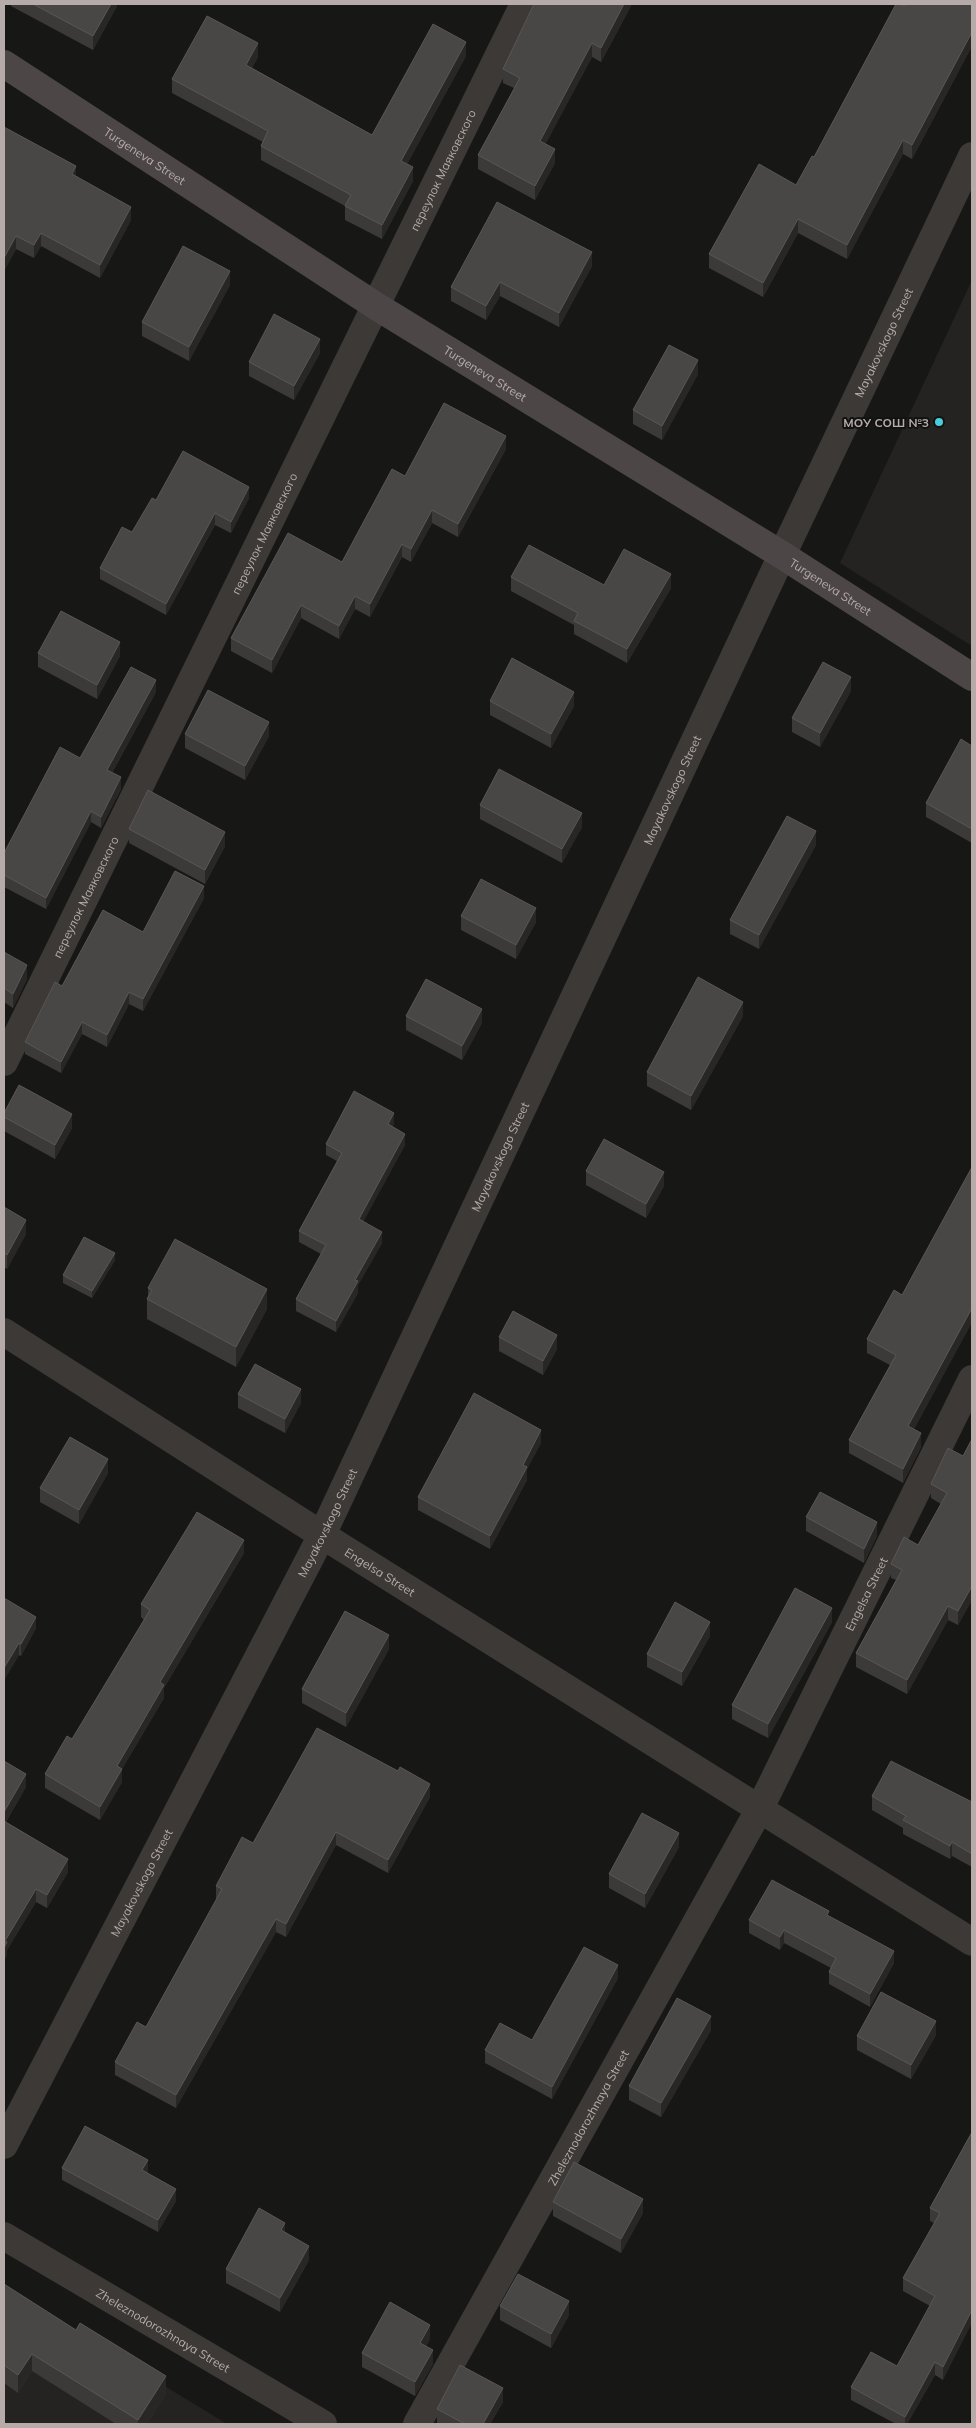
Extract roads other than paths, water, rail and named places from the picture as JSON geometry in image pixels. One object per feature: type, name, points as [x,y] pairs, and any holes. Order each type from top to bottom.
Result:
[{"type":"main road","name":"Turgeneva Street","points":[[4,64],[376,306],[782,556],[972,677]]},
{"type":"street","name":"переулок Маяковского","points":[[4,1062],[524,4]]},
{"type":"street","name":"Mayakovskogo Street","points":[[4,2145],[322,1535],[972,156]]},
{"type":"street","name":"Engelsa Street","points":[[4,1332],[322,1535],[972,1942]]},
{"type":"street","name":"Engelsa Street","points":[[759,1810],[972,1379]]},
{"type":"street","name":"Zheleznodorozhnaya Street","points":[[416,2424],[759,1810]]},
{"type":"street","name":"Zheleznodorozhnaya Street","points":[[4,2236],[323,2424]]},
{"type":"place","name":"МОУ СОШ №3","points":[[939,422]]}]
